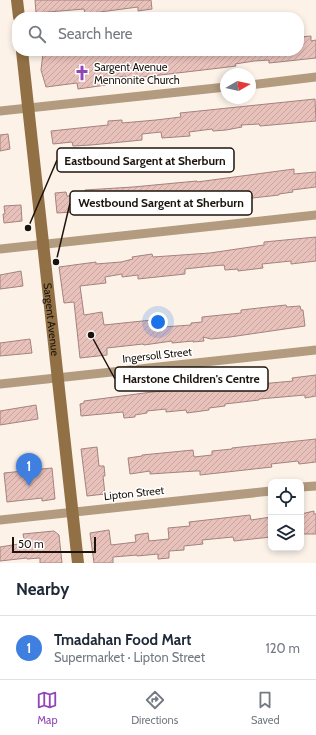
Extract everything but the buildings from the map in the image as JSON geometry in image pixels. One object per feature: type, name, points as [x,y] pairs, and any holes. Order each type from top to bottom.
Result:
[{"type":"main road","points":[[17,0],[18,12]]},
{"type":"main road","name":"Sargent Avenue","points":[[23,56],[78,563]]},
{"type":"street","points":[[256,83],[316,77]]},
{"type":"street","points":[[0,111],[220,88]]},
{"type":"street","points":[[0,249],[316,214]]},
{"type":"street","name":"Ingersoll Street","points":[[0,384],[316,350]]},
{"type":"street","points":[[304,488],[316,486]]},
{"type":"street","name":"Lipton Street","points":[[0,520],[268,491]]},
{"type":"place","name":"Sargent Avenue Mennonite Church","points":[[82,73]]},
{"type":"place","name":"Eastbound Sargent at Sherburn","points":[[28,228]]},
{"type":"place","name":"Westbound Sargent at Sherburn","points":[[56,262]]},
{"type":"place","name":"Harstone Children's Centre","points":[[91,335]]},
{"type":"place","name":"Tmadahan Food Mart","points":[[29,486]]}]
